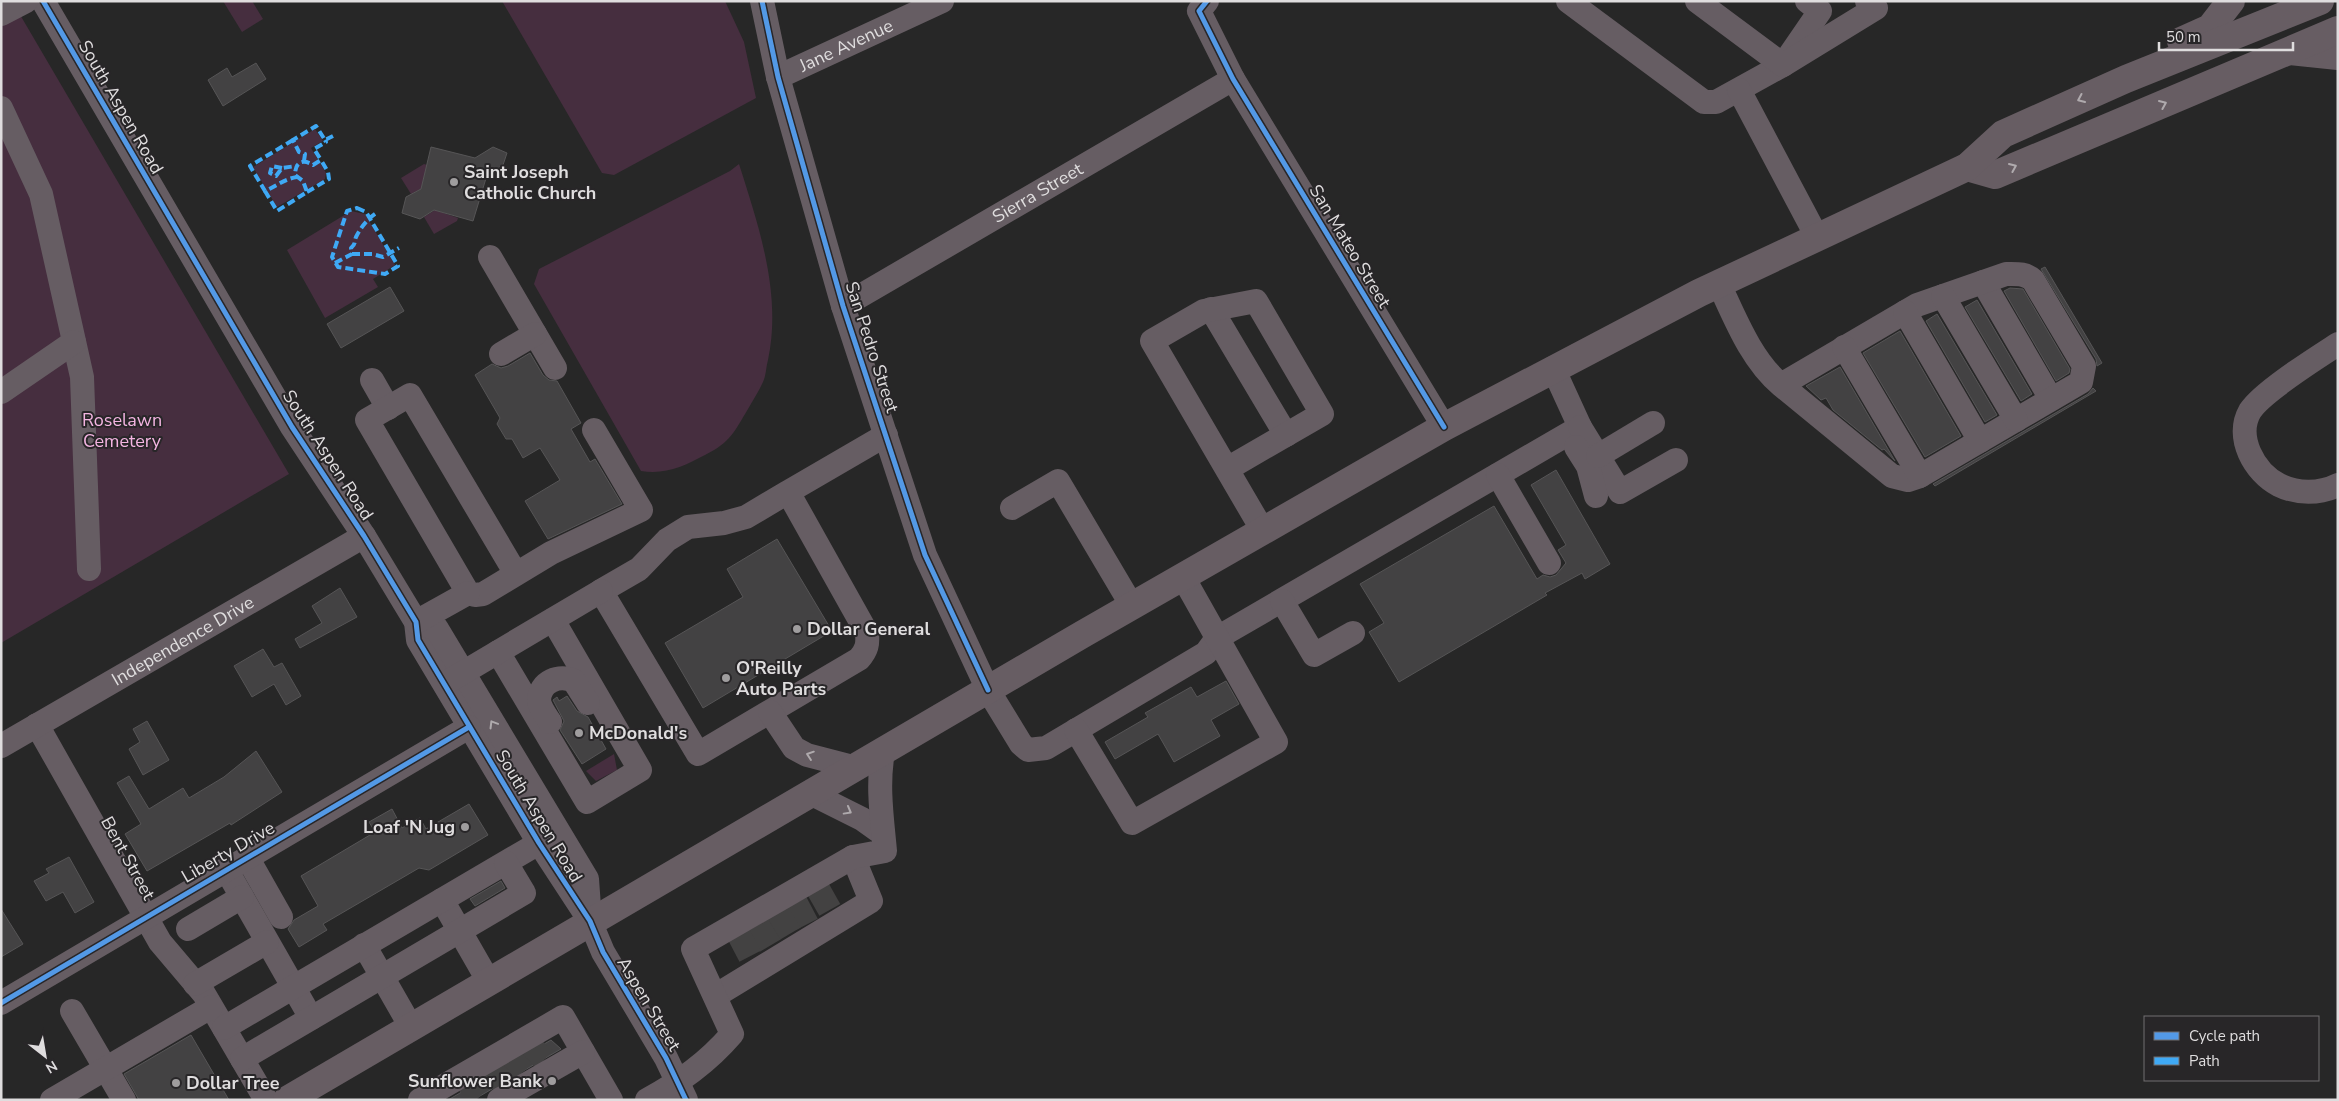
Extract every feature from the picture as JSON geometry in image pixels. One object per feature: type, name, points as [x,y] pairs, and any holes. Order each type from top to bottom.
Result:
[{"type":"main road","points":[[2126,79],[2136,60],[2210,28],[2231,1]]},
{"type":"main road","points":[[287,1100],[590,921],[857,768],[1132,606],[1444,427],[1553,368],[1719,284],[1967,167],[2003,134],[2126,79],[2320,1]]},
{"type":"main road","points":[[1967,167],[1995,175],[2338,30]]},
{"type":"main road","points":[[2288,51],[2338,56]]},
{"type":"street","name":"South Aspen Road","points":[[43,1],[292,427],[364,536],[416,622],[418,640],[453,679],[587,879],[590,921]]},
{"type":"street","name":"San Pedro Street","points":[[762,1],[778,78],[843,306],[925,555],[988,690],[1021,744],[1028,750],[1046,748],[1076,730]]},
{"type":"street","name":"Jane Avenue","points":[[778,78],[942,1]]},
{"type":"street","name":"San Mateo Street","points":[[1207,1],[1199,11],[1233,79],[1444,427]]},
{"type":"street","points":[[1568,1],[1704,102],[1716,102],[1739,90],[1783,65],[1879,4]]},
{"type":"street","points":[[1697,1],[1783,65]]},
{"type":"street","points":[[1783,65],[1820,12],[1807,1]]},
{"type":"street","name":"Sierra Street","points":[[843,306],[1233,79]]},
{"type":"street","points":[[1739,90],[1817,237]]},
{"type":"street","points":[[1,108],[40,194],[82,377],[89,569]]},
{"type":"street","points":[[490,257],[554,368]]},
{"type":"street","points":[[1719,284],[1744,336],[1768,374],[1781,385],[1892,476],[1908,480],[1920,476],[2081,382],[2084,366],[2034,280],[2028,276],[2006,274],[1917,305],[1781,385]]},
{"type":"street","points":[[1983,282],[2051,400]]},
{"type":"street","points":[[1943,296],[2016,420]]},
{"type":"street","points":[[1227,469],[1322,414],[1256,301],[1204,311],[1152,341],[1263,531]]},
{"type":"street","points":[[1211,309],[1286,435]]},
{"type":"street","points":[[1905,312],[1980,441]]},
{"type":"street","points":[[501,354],[534,334]]},
{"type":"street","points":[[1,392],[74,342]]},
{"type":"street","points":[[2338,344],[2263,397],[2250,411],[2244,432],[2249,451],[2261,472],[2279,485],[2299,491],[2324,492],[2338,485]]},
{"type":"street","points":[[1844,348],[1920,476]]},
{"type":"street","points":[[1553,368],[1588,466],[1596,496]]},
{"type":"street","points":[[372,380],[388,408]]},
{"type":"street","points":[[516,574],[410,395],[367,420],[468,593],[475,595],[483,594],[551,553],[641,510],[594,430]]},
{"type":"street","points":[[1598,456],[1653,423]]},
{"type":"street","points":[[1574,431],[1598,456],[1620,492],[1676,460]]},
{"type":"street","points":[[1183,577],[1217,638],[1276,742],[1132,823],[1076,730],[1206,652],[1217,638],[1574,431]]},
{"type":"street","points":[[453,679],[639,569],[667,540],[688,527],[724,523],[746,517],[886,435]]},
{"type":"street","points":[[1498,475],[1549,563]]},
{"type":"street","points":[[1012,508],[1058,481],[1132,606]]},
{"type":"street","points":[[601,592],[698,754],[859,659],[866,652],[868,643],[867,633],[788,492]]},
{"type":"street","name":"Independence Drive","points":[[1,746],[364,536]]},
{"type":"street","points":[[416,622],[468,593]]},
{"type":"street","points":[[1282,600],[1314,655],[1353,633]]},
{"type":"street","points":[[498,652],[587,802],[640,770],[553,620]]},
{"type":"street","points":[[517,685],[572,653]]},
{"type":"street","points":[[594,797],[540,706],[541,693],[552,680],[560,677],[574,681],[630,776]]},
{"type":"street","name":"South Aspen Road","points":[[453,679],[469,727],[539,843],[590,921]]},
{"type":"street","points":[[770,712],[794,748],[807,755],[857,768]]},
{"type":"street","name":"Bent Street","points":[[37,725],[160,942],[212,1007],[266,1100]]},
{"type":"street","name":"Liberty Drive","points":[[1,1003],[469,727]]},
{"type":"street","points":[[647,1100],[682,1091],[732,1034],[693,949],[746,925],[815,884],[853,857],[885,851],[880,771],[883,752]]},
{"type":"street","points":[[810,794],[862,819],[883,834]]},
{"type":"street","points":[[224,1028],[539,843]]},
{"type":"street","points":[[247,857],[281,917]]},
{"type":"street","points":[[715,996],[783,947],[834,917],[870,901],[853,857]]},
{"type":"street","points":[[242,1059],[524,893],[506,863]]},
{"type":"street","points":[[226,869],[311,1018]]},
{"type":"street","points":[[188,929],[242,897]]},
{"type":"street","points":[[442,900],[488,982]]},
{"type":"street","name":"Aspen Street","points":[[590,921],[603,952],[666,1058],[682,1091]]},
{"type":"street","points":[[195,984],[267,942]]},
{"type":"street","points":[[364,945],[411,1027]]},
{"type":"street","points":[[52,1100],[212,1007]]},
{"type":"street","points":[[72,1011],[124,1100]]},
{"type":"street","points":[[499,1074],[563,1017],[611,1100]]},
{"type":"street","points":[[420,1100],[499,1074],[583,1052]]},
{"type":"green space","name":"Roselawn Cemetery","points":[[1,1],[12,1],[289,474],[1,643]]},
{"type":"green space","points":[[223,1],[252,1],[263,19],[242,32]]},
{"type":"green space","points":[[502,1],[725,1],[744,42],[756,98],[614,175],[602,173]]},
{"type":"green space","points":[[315,129],[323,141],[311,148],[326,173],[325,179],[277,207],[253,167]]},
{"type":"green space","points":[[424,164],[427,165],[421,189],[411,194],[401,178]]},
{"type":"green space","points":[[739,164],[761,236],[770,286],[772,335],[764,380],[735,430],[721,446],[674,469],[659,472],[641,471],[534,284],[539,269],[730,171]]},
{"type":"green space","points":[[435,210],[458,218],[457,221],[434,234],[424,217]]},
{"type":"green space","points":[[351,211],[365,214],[395,265],[373,279],[378,287],[325,318],[287,250]]},
{"type":"green space","points":[[614,754],[617,770],[596,781],[586,771]]},
{"type":"building","points":[[256,63],[266,79],[223,106],[208,80],[227,68],[232,77]]},
{"type":"building","name":"Saint Joseph Catholic Church","points":[[431,147],[475,158],[493,147],[507,153],[503,165],[487,175],[473,221],[434,210],[420,219],[402,213],[406,197],[421,189]]},
{"type":"building","points":[[2045,267],[2102,363],[2097,366],[2096,359],[2041,269]]},
{"type":"building","points":[[390,287],[404,311],[341,348],[327,324]]},
{"type":"building","points":[[2010,288],[2023,289],[2070,369],[2069,373],[2056,381],[2004,291]]},
{"type":"building","points":[[1977,300],[2032,394],[2021,401],[1965,307]]},
{"type":"building","points":[[1937,314],[1997,415],[1985,422],[1926,321]]},
{"type":"building","points":[[1900,331],[1961,436],[1925,457],[1863,353]]},
{"type":"building","points":[[530,353],[543,375],[549,380],[557,381],[581,423],[571,429],[590,462],[595,459],[622,504],[548,539],[525,501],[560,480],[540,448],[523,458],[512,439],[506,439],[497,424],[500,418],[475,375],[492,364],[501,368],[508,366]]},
{"type":"building","points":[[1840,367],[1895,461],[1884,449],[1882,450],[1833,410],[1826,398],[1821,400],[1806,386]]},
{"type":"building","points":[[2093,388],[2096,391],[1935,486],[1933,484],[2088,394]]},
{"type":"building","points":[[1556,470],[1610,564],[1585,579],[1582,573],[1545,593],[1547,595],[1399,682],[1369,632],[1384,623],[1360,584],[1494,506],[1537,579],[1543,575],[1550,577],[1556,575],[1566,563],[1558,550],[1566,545],[1531,485]]},
{"type":"building","points":[[777,539],[832,631],[703,708],[665,643],[743,597],[727,569]]},
{"type":"building","points":[[340,588],[357,617],[300,648],[295,639],[322,623],[312,606]]},
{"type":"building","points":[[263,649],[274,667],[282,663],[301,696],[286,705],[274,684],[252,697],[234,666]]},
{"type":"building","points":[[1226,681],[1239,704],[1211,720],[1220,736],[1174,762],[1158,734],[1115,759],[1105,742],[1148,717],[1145,713],[1191,687],[1197,697]]},
{"type":"building","points":[[567,696],[577,711],[588,717],[606,749],[582,764],[560,730],[564,721],[553,700],[557,697],[559,701]]},
{"type":"building","points":[[147,721],[169,760],[143,775],[129,749],[140,742],[133,729]]},
{"type":"building","points":[[256,751],[282,792],[231,825],[230,823],[147,871],[125,834],[141,824],[117,783],[129,776],[149,809],[183,788],[189,798],[224,777]]},
{"type":"building","points":[[469,804],[488,835],[429,870],[419,868],[323,924],[327,930],[299,947],[288,929],[294,920],[318,906],[301,876],[375,832],[369,822],[392,809],[402,828],[420,818],[426,829]]},
{"type":"building","points":[[69,857],[94,902],[75,913],[63,892],[46,901],[34,881],[49,873],[46,869]]},
{"type":"building","points":[[501,881],[505,888],[475,906],[470,899]]},
{"type":"building","points":[[1,909],[23,944],[1,957]]},
{"type":"building","points":[[191,1035],[229,1100],[139,1100],[124,1074]]},
{"type":"building","points":[[551,1040],[561,1049],[473,1100],[448,1100]]},
{"type":"tunnel","points":[[818,889],[831,912]]},
{"type":"tunnel","points":[[796,903],[808,926]]},
{"type":"tunnel","points":[[778,913],[791,935]]},
{"type":"tunnel","points":[[758,925],[771,947]]},
{"type":"tunnel","points":[[739,935],[751,958]]},
{"type":"tunnel","points":[[528,1045],[545,1059]]},
{"type":"tunnel","points":[[508,1056],[523,1072]]},
{"type":"tunnel","points":[[489,1067],[503,1082]]},
{"type":"tunnel","points":[[465,1080],[481,1095]]},
{"type":"marked path","points":[[304,161],[305,154],[299,152],[293,140],[316,126],[325,140],[333,136]]},
{"type":"marked path","points":[[293,140],[250,166],[265,191],[284,181],[297,177]]},
{"type":"marked path","points":[[265,191],[277,211],[307,192],[303,181],[295,175],[296,167],[302,162],[313,165],[321,160],[314,149],[326,142],[325,140]]},
{"type":"marked path","points":[[307,192],[329,179],[328,172],[321,160]]},
{"type":"marked path","points":[[282,168],[272,166],[270,173],[276,176],[282,168],[296,166]]},
{"type":"marked path","points":[[357,208],[366,212],[398,266],[385,274],[338,267],[332,257],[347,211],[357,208]]},
{"type":"marked path","points":[[335,263],[352,254],[351,248],[360,230],[378,212]]},
{"type":"marked path","points":[[352,254],[372,254],[383,257],[399,248]]},
{"type":"cycle path","points":[[43,1],[292,427],[364,536],[416,622],[418,640],[539,843],[590,921],[603,952],[666,1058],[686,1100]]},
{"type":"cycle path","points":[[762,1],[778,77],[843,306],[925,555],[988,690]]},
{"type":"cycle path","points":[[1207,1],[1199,11],[1233,79],[1444,427]]},
{"type":"cycle path","points":[[1,1003],[469,727]]},
{"type":"place","name":"Saint Joseph Catholic Church","points":[[454,182]]},
{"type":"place","name":"Dollar General","points":[[797,629]]},
{"type":"place","name":"O'Reilly Auto Parts","points":[[726,678]]},
{"type":"place","name":"McDonald's","points":[[579,733]]},
{"type":"place","name":"Loaf 'N Jug","points":[[465,827]]},
{"type":"place","name":"Sunflower Bank","points":[[552,1081]]},
{"type":"place","name":"Dollar Tree","points":[[176,1083]]}]
